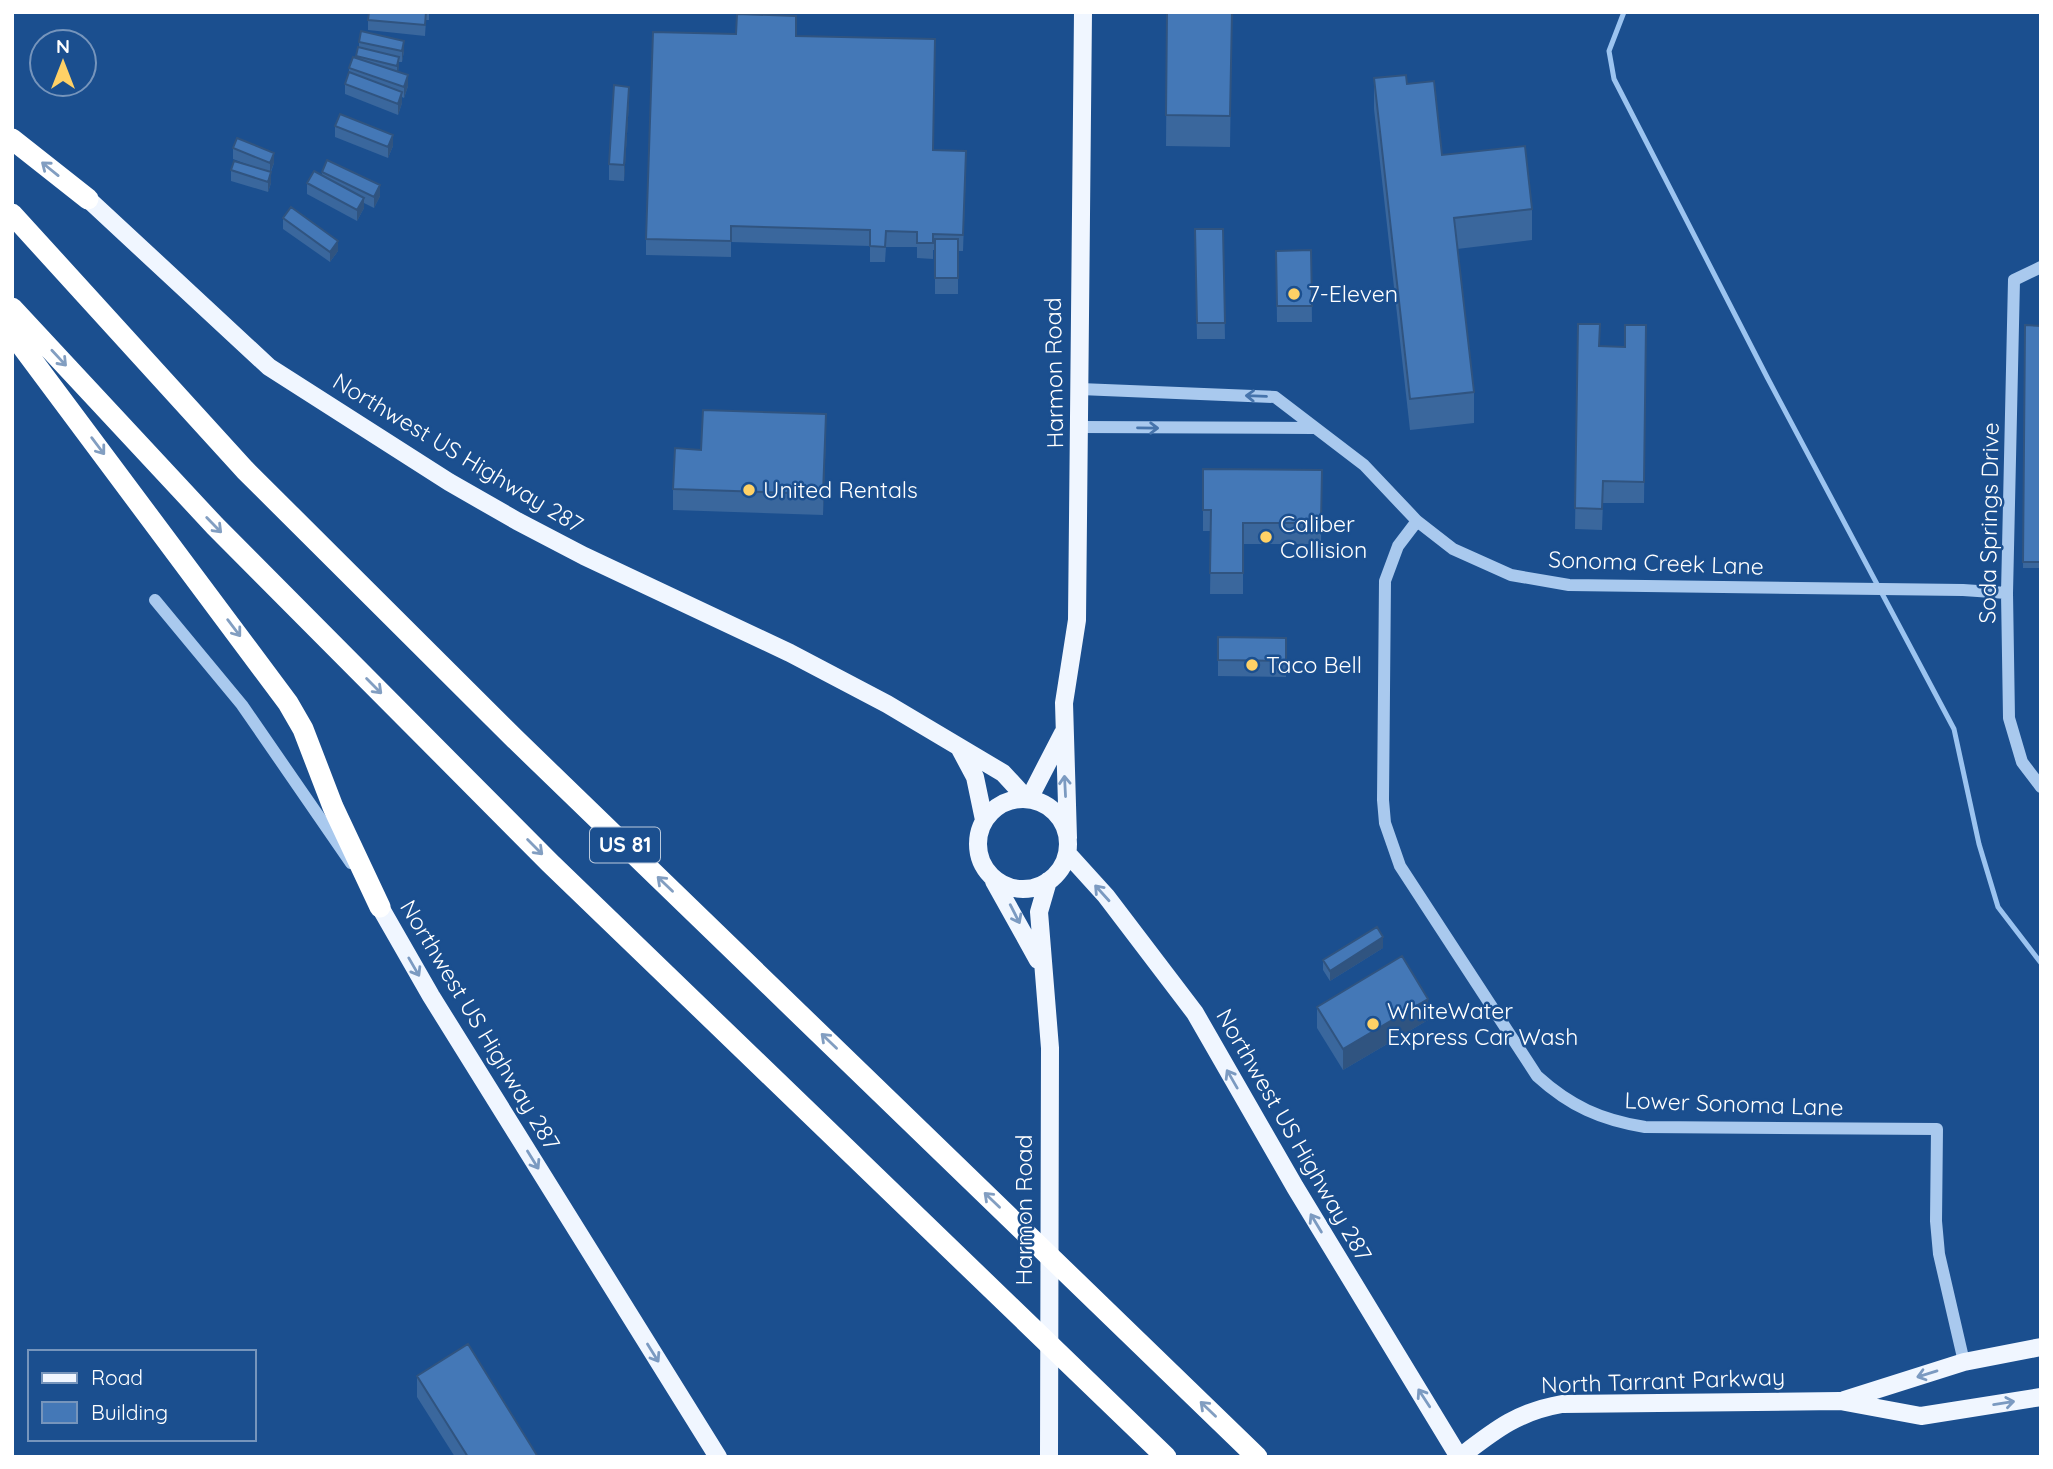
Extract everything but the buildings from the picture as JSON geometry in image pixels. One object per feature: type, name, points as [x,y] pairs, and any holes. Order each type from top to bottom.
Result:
[{"type":"highway","points":[[12,139],[88,199]]},
{"type":"highway","name":"US 81","points":[[12,214],[245,470],[370,595],[515,739],[1257,1457]]},
{"type":"highway","name":"US 81","points":[[12,308],[215,526],[550,863],[1166,1457]]},
{"type":"highway","points":[[12,333],[288,703],[303,729],[333,807],[380,907]]},
{"type":"main road","name":"Harmon Road","points":[[1067,846],[1063,733],[1077,620],[1080,426],[1078,287],[1084,168],[1083,12]]},
{"type":"main road","name":"Northwest US Highway 287","points":[[88,199],[269,367],[438,474],[584,556],[790,653],[957,744],[1003,773],[1027,799]]},
{"type":"main road","name":"Harmon Road","points":[[1027,799],[1063,733]]},
{"type":"main road","points":[[957,744],[975,777],[984,820]]},
{"type":"main road","points":[[1027,799],[1043,803],[1055,812],[1064,824],[1067,846],[1063,864],[1048,881],[1025,888],[1013,887],[991,876],[984,866],[978,852],[978,836],[984,820],[1002,804],[1027,799]]},
{"type":"main road","name":"Northwest US Highway 287","points":[[1067,846],[1195,1013],[1302,1199],[1459,1457]]},
{"type":"main road","name":"Harmon Road","points":[[984,866],[1007,900],[1041,964]]},
{"type":"main road","name":"Harmon Road","points":[[1048,881],[1039,912],[1041,964],[1050,1032],[1049,1453]]},
{"type":"main road","name":"Northwest US Highway 287","points":[[380,907],[431,996],[718,1457]]},
{"type":"main road","name":"North Tarrant Parkway","points":[[1840,1401],[1965,1362],[2041,1347]]},
{"type":"main road","name":"North Tarrant Parkway","points":[[1459,1457],[1506,1422],[1532,1409],[1562,1404],[1840,1401],[1921,1416],[2041,1397]]},
{"type":"street","name":"Soda Springs Drive","points":[[2041,267],[2014,280],[2007,593],[2009,718],[2022,762],[2041,788]]},
{"type":"street","name":"Sonoma Creek Lane","points":[[1080,389],[1275,397],[1364,465],[1417,521],[1453,549],[1511,575],[1569,585],[1963,590],[2007,593]]},
{"type":"street","points":[[1080,426],[1313,428]]},
{"type":"street","name":"Lower Sonoma Lane","points":[[1417,521],[1398,546],[1385,580],[1383,800],[1388,834],[1406,875],[1537,1076],[1560,1097],[1588,1113],[1615,1122],[1645,1127],[1937,1129],[1936,1221],[1940,1254],[1965,1362]]},
{"type":"street","name":"Northwest US Highway 287","points":[[155,600],[242,705],[380,907]]},
{"type":"waterway","points":[[1624,12],[1609,51],[1614,79],[1767,377],[1954,729],[1979,844],[1998,907],[2041,963]]},
{"type":"place","name":"7-Eleven","points":[[1294,294]]},
{"type":"place","name":"United Rentals","points":[[749,490]]},
{"type":"place","name":"Caliber Collision","points":[[1266,537]]},
{"type":"place","name":"Taco Bell","points":[[1252,665]]},
{"type":"place","name":"WhiteWater Express Car Wash","points":[[1373,1024]]}]
